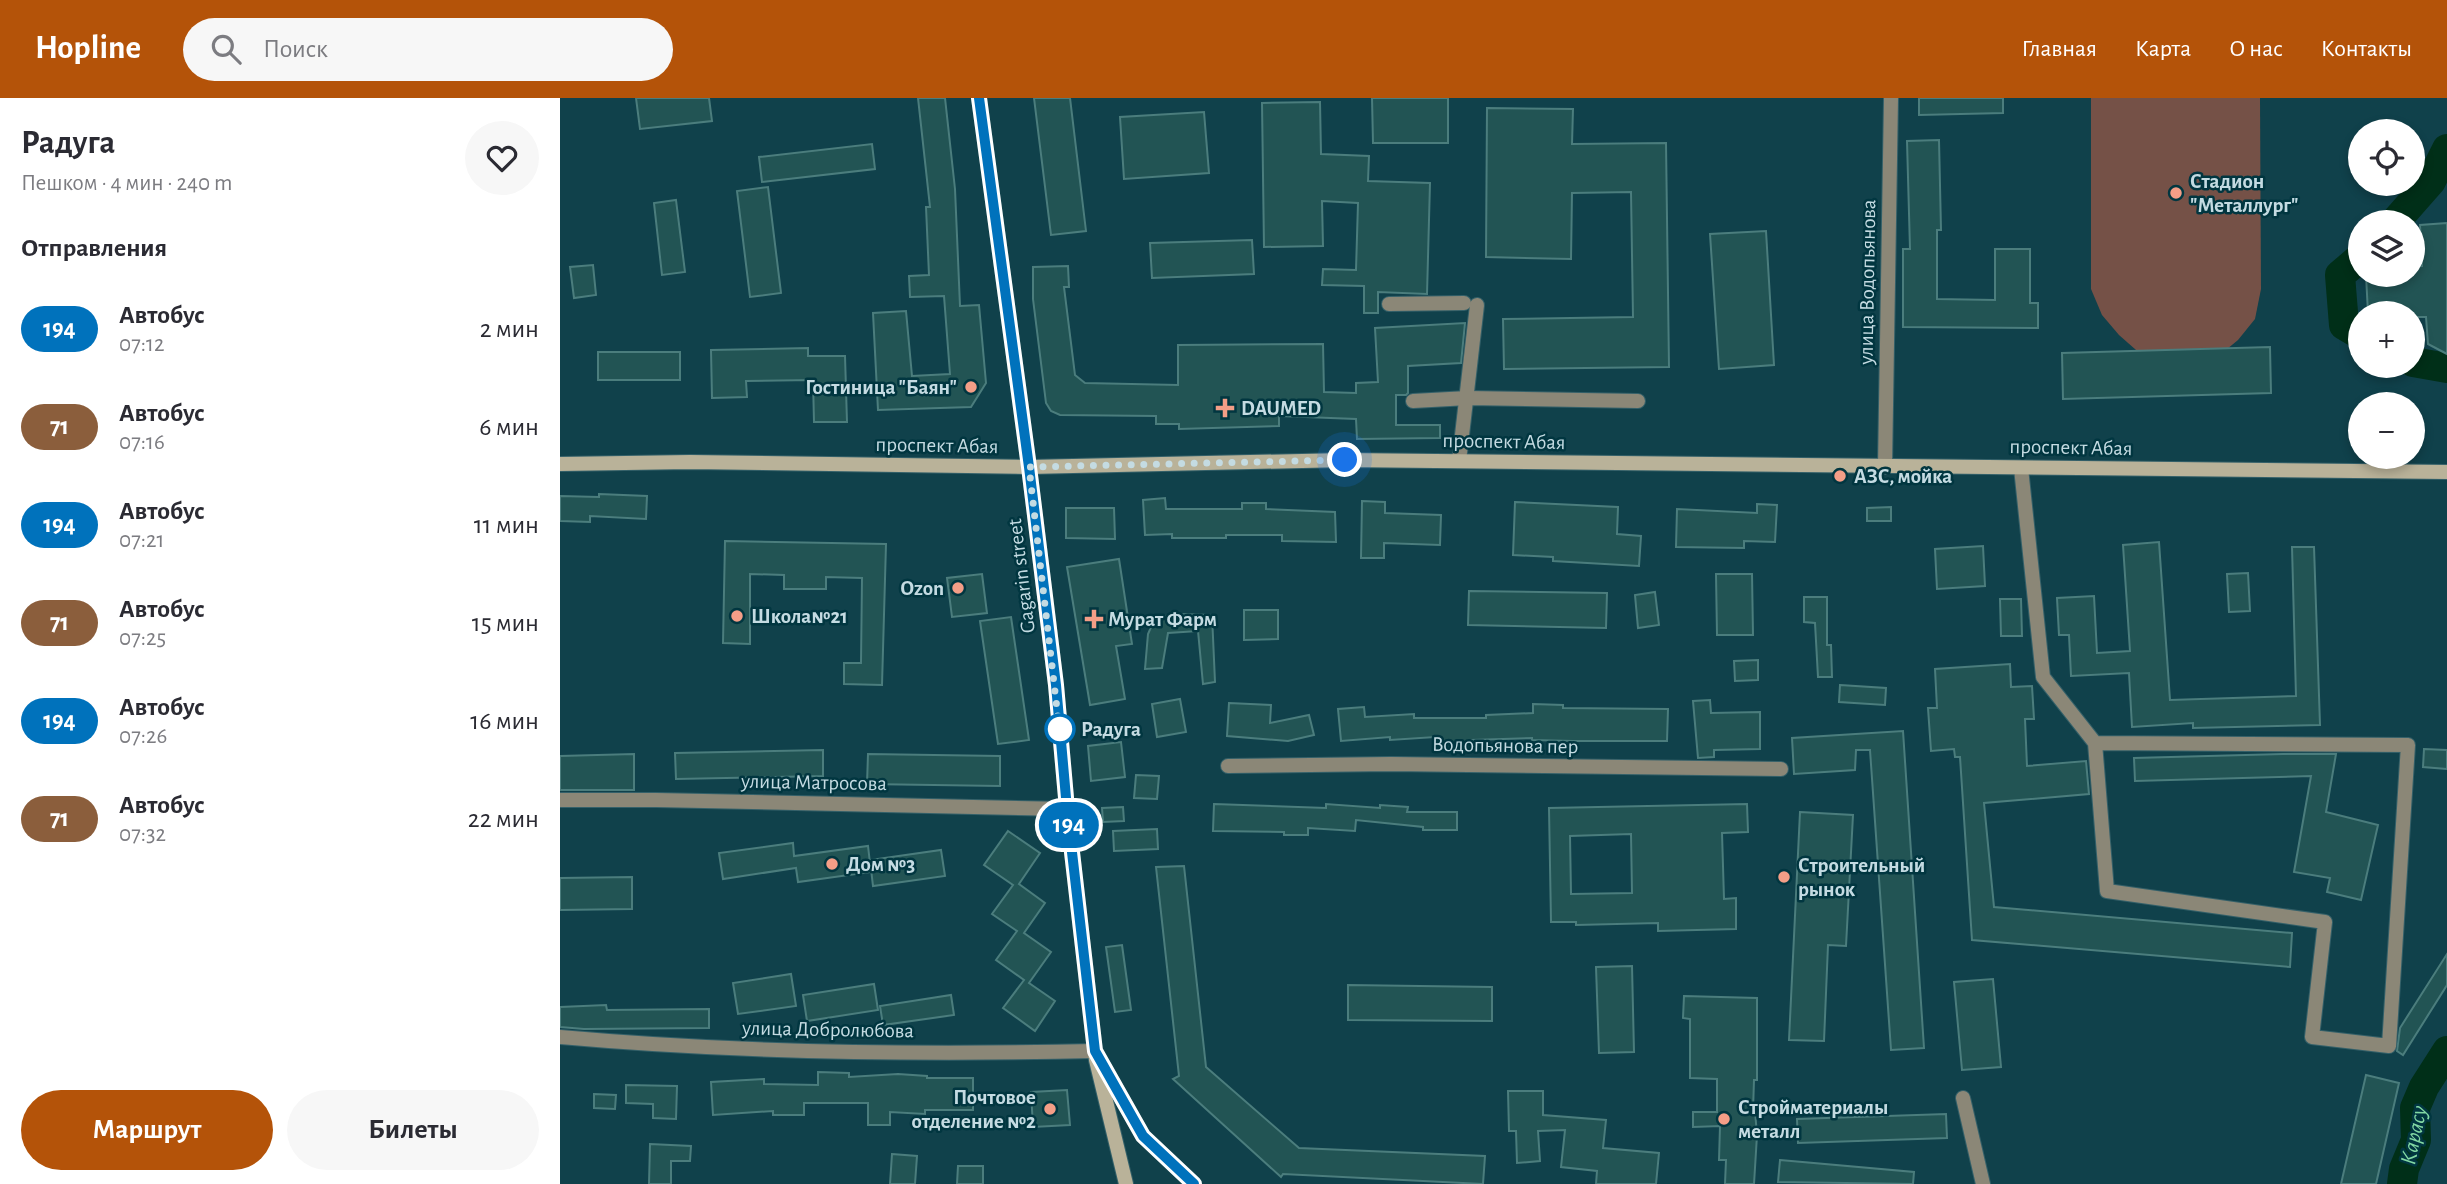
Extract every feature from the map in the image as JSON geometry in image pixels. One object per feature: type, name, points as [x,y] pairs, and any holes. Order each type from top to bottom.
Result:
[{"type":"main road","name":"Gagarin street","points":[[979,98],[1056,685],[1067,809],[1095,1051],[1126,1184]]},
{"type":"main road","name":"проспект Абая","points":[[560,464],[690,462],[1029,467],[1332,460],[2447,472]]},
{"type":"main road","points":[[1095,1051],[1143,1136],[1194,1184]]},
{"type":"main road","points":[[1117,1148],[1127,1135],[1143,1136]]},
{"type":"street","name":"улица Водопьянова","points":[[1885,467],[1891,98]]},
{"type":"street","points":[[1389,304],[1471,304],[1468,398],[1459,461]]},
{"type":"street","points":[[1413,401],[1468,398],[1638,401]]},
{"type":"street","points":[[2021,468],[2043,677],[2095,743],[2108,891],[2325,922],[2312,1037],[2389,1046],[2408,745],[2095,743]]},
{"type":"street","name":"Водопьянова пер","points":[[1228,766],[1391,764],[1781,769]]},
{"type":"street","name":"улица Матросова","points":[[560,800],[1067,809]]},
{"type":"street","name":"улица Добролюбова","points":[[560,1037],[652,1045],[735,1048],[994,1053],[1095,1051]]},
{"type":"street","points":[[1963,1098],[1983,1184]]},
{"type":"shaded area","name":"Стадион \"Металлург\"","points":[[2091,98],[2260,98],[2261,289],[2255,319],[2238,340],[2215,359],[2144,357],[2119,335],[2102,315],[2091,289]]},
{"type":"building","points":[[636,98],[709,98],[712,121],[640,129]]},
{"type":"building","points":[[918,98],[945,98],[955,189],[960,306],[979,305],[986,383],[971,407],[878,410],[873,313],[906,311],[912,376],[950,374],[944,296],[910,297],[909,276],[929,275],[926,207],[930,207]]},
{"type":"building","points":[[1034,98],[1070,98],[1086,231],[1051,235]]},
{"type":"building","points":[[1372,98],[1448,98],[1448,143],[1373,143]]},
{"type":"building","points":[[1919,98],[2003,98],[2003,113],[1919,115]]},
{"type":"building","points":[[1320,102],[1321,154],[1369,156],[1368,181],[1430,183],[1427,294],[1378,292],[1378,313],[1364,313],[1364,286],[1322,285],[1323,269],[1356,270],[1358,203],[1322,201],[1323,246],[1264,247],[1262,103]]},
{"type":"building","points":[[1487,108],[1573,109],[1572,144],[1666,143],[1669,367],[1504,369],[1503,319],[1633,317],[1631,192],[1572,193],[1571,259],[1486,257]]},
{"type":"building","points":[[1204,112],[1209,173],[1124,179],[1120,117]]},
{"type":"building","points":[[1939,140],[1941,230],[1937,230],[1937,299],[1995,300],[1995,249],[2030,249],[2030,303],[2038,303],[2038,328],[1903,327],[1903,249],[1910,249],[1907,141]]},
{"type":"building","points":[[872,144],[875,169],[762,182],[759,157]]},
{"type":"building","points":[[768,187],[781,293],[750,297],[737,191]]},
{"type":"building","points":[[676,200],[685,272],[662,275],[654,203]]},
{"type":"building","points":[[2447,223],[2447,354],[2428,344],[2425,301],[2367,301],[2367,287],[2425,287],[2425,225]]},
{"type":"building","points":[[1766,231],[1774,365],[1719,369],[1710,234]]},
{"type":"building","points":[[1252,240],[1254,274],[1152,278],[1150,243]]},
{"type":"building","points":[[593,265],[596,295],[574,298],[570,267]]},
{"type":"building","points":[[1068,266],[1069,287],[1064,287],[1075,375],[1085,383],[1178,385],[1178,345],[1323,344],[1324,392],[1356,393],[1356,383],[1378,382],[1375,328],[1465,323],[1461,363],[1408,366],[1408,393],[1396,395],[1396,425],[1440,425],[1440,438],[1357,439],[1356,419],[1279,416],[1279,426],[1179,429],[1179,424],[1156,424],[1156,416],[1060,415],[1051,411],[1046,403],[1033,299],[1033,267]]},
{"type":"building","points":[[2270,347],[2271,393],[2063,399],[2062,353]]},
{"type":"building","points":[[808,348],[808,356],[845,356],[847,422],[814,422],[813,380],[746,381],[747,397],[712,398],[711,350]]},
{"type":"building","points":[[598,352],[680,352],[680,380],[598,380]]},
{"type":"building","points":[[599,494],[647,496],[646,519],[590,516],[590,522],[560,521],[560,496],[599,497]]},
{"type":"building","points":[[1165,498],[1166,509],[1242,509],[1242,503],[1266,503],[1266,509],[1335,512],[1336,542],[1282,541],[1282,535],[1172,538],[1172,534],[1145,535],[1143,500]]},
{"type":"building","points":[[1362,501],[1385,502],[1385,513],[1441,515],[1440,545],[1384,543],[1384,558],[1361,558]]},
{"type":"building","points":[[1515,502],[1618,507],[1617,534],[1641,536],[1639,566],[1553,561],[1553,557],[1513,555]]},
{"type":"building","points":[[1757,504],[1777,505],[1775,542],[1744,541],[1744,548],[1676,547],[1677,509],[1757,513]]},
{"type":"building","points":[[1891,507],[1891,521],[1867,521],[1867,508]]},
{"type":"building","points":[[1066,508],[1114,508],[1115,539],[1066,538]]},
{"type":"building","name":"Школа№21","points":[[725,541],[886,544],[882,685],[844,684],[844,663],[861,663],[862,578],[826,577],[826,589],[784,589],[784,575],[750,574],[750,644],[723,643]]},
{"type":"building","points":[[2159,542],[2170,700],[2296,696],[2292,547],[2314,547],[2320,725],[2193,728],[2193,723],[2132,727],[2129,673],[2071,676],[2069,635],[2059,635],[2057,598],[2094,596],[2097,653],[2130,651],[2123,545]]},
{"type":"building","points":[[1983,546],[1985,586],[1937,589],[1935,549]]},
{"type":"building","points":[[1119,559],[1132,644],[1116,646],[1125,699],[1090,705],[1067,567]]},
{"type":"building","points":[[2248,573],[2250,611],[2229,612],[2227,574]]},
{"type":"building","points":[[982,574],[987,613],[952,617],[947,578]]},
{"type":"building","points":[[1716,574],[1752,574],[1753,635],[1717,635]]},
{"type":"building","points":[[1469,591],[1607,593],[1606,628],[1468,625]]},
{"type":"building","points":[[1655,592],[1659,625],[1638,628],[1635,595]]},
{"type":"building","points":[[1804,597],[1827,597],[1827,645],[1831,645],[1832,677],[1818,677],[1815,623],[1804,622]]},
{"type":"building","points":[[2000,599],[2021,599],[2022,636],[2001,636]]},
{"type":"building","points":[[1244,610],[1278,610],[1278,639],[1244,640]]},
{"type":"building","points":[[1176,614],[1212,615],[1215,682],[1203,684],[1198,631],[1168,633],[1162,668],[1145,669],[1148,634],[1155,618]]},
{"type":"building","points":[[1011,617],[1029,740],[998,744],[980,621]]},
{"type":"building","points":[[1758,660],[1758,680],[1735,681],[1734,661]]},
{"type":"building","points":[[2010,664],[2011,687],[2032,686],[2034,719],[2025,719],[2027,766],[2086,761],[2089,794],[1984,803],[1994,907],[2292,933],[2290,967],[1972,940],[1960,757],[1955,757],[1954,749],[1931,751],[1928,708],[1937,708],[1935,669]]},
{"type":"building","points":[[1840,685],[1886,688],[1885,705],[1839,702]]},
{"type":"building","points":[[1180,699],[1186,732],[1157,737],[1152,704]]},
{"type":"building","points":[[1710,700],[1711,713],[1760,712],[1760,749],[1714,750],[1714,757],[1698,758],[1693,701]]},
{"type":"building","points":[[1229,703],[1271,705],[1270,723],[1309,715],[1314,735],[1288,741],[1227,736]]},
{"type":"building","points":[[1533,704],[1563,705],[1563,708],[1668,709],[1667,741],[1532,738],[1472,740],[1472,749],[1435,749],[1435,737],[1341,741],[1338,709],[1364,707],[1365,717],[1414,714],[1414,718],[1486,718],[1486,715],[1533,713]]},
{"type":"building","points":[[1903,731],[1924,1048],[1891,1050],[1870,750],[1856,750],[1855,770],[1794,774],[1792,738]]},
{"type":"building","points":[[1121,742],[1125,777],[1091,781],[1088,746]]},
{"type":"building","points":[[2424,749],[2447,750],[2447,769],[2423,767]]},
{"type":"building","points":[[823,750],[823,776],[676,779],[675,753]]},
{"type":"building","points":[[634,754],[634,790],[560,790],[560,756]]},
{"type":"building","points":[[868,754],[1000,756],[1000,786],[867,784]]},
{"type":"building","points":[[2336,754],[2326,812],[2378,825],[2361,900],[2327,892],[2330,878],[2294,872],[2311,776],[2135,781],[2134,758]]},
{"type":"building","points":[[1136,775],[1159,776],[1157,799],[1134,798]]},
{"type":"building","points":[[1214,804],[1326,808],[1326,804],[1380,808],[1380,805],[1408,807],[1407,812],[1457,812],[1457,830],[1423,830],[1423,827],[1356,820],[1355,831],[1308,828],[1308,835],[1213,831]]},
{"type":"building","points":[[1747,804],[1748,832],[1722,833],[1724,899],[1736,898],[1736,929],[1658,931],[1658,923],[1576,925],[1576,922],[1551,922],[1549,808]],"holes":[[[1631,834],[1632,893],[1571,894],[1570,836]]]},
{"type":"building","points":[[1123,807],[1124,821],[1103,822],[1102,808]]},
{"type":"building","points":[[1800,812],[1853,815],[1846,946],[1828,945],[1824,1041],[1789,1040]]},
{"type":"building","points":[[1157,829],[1158,849],[1114,851],[1113,831]]},
{"type":"building","points":[[1008,831],[1040,853],[1019,884],[1045,903],[1024,933],[1051,952],[1029,983],[1055,1001],[1035,1031],[1003,1008],[1024,980],[996,960],[1017,931],[992,914],[1013,885],[984,865]]},
{"type":"building","name":"Дом №3","points":[[793,843],[794,856],[868,846],[871,872],[798,882],[796,868],[723,879],[719,853]]},
{"type":"building","points":[[941,850],[945,876],[873,886],[870,860]]},
{"type":"building","points":[[1184,866],[1206,1067],[1299,1148],[1485,1156],[1483,1184],[1283,1174],[1281,1177],[1173,1079],[1179,1076],[1156,867]]},
{"type":"building","points":[[632,877],[632,909],[560,910],[560,878]]},
{"type":"building","points":[[1122,945],[1131,1010],[1115,1012],[1106,947]]},
{"type":"building","points":[[2447,954],[2447,985],[2403,1055],[2397,1051],[2400,1028]]},
{"type":"building","points":[[1632,966],[1634,1052],[1599,1053],[1596,967]]},
{"type":"building","points":[[791,974],[796,1006],[738,1014],[733,983]]},
{"type":"building","points":[[1993,979],[2001,1067],[1962,1070],[1954,982]]},
{"type":"building","points":[[874,984],[878,1010],[807,1021],[803,995]]},
{"type":"building","points":[[1348,985],[1492,987],[1492,1021],[1348,1020]]},
{"type":"building","points":[[951,995],[954,1015],[883,1025],[880,1006]]},
{"type":"building","points":[[1684,996],[1757,998],[1757,1080],[1754,1080],[1753,1111],[1757,1135],[1754,1184],[1725,1184],[1726,1160],[1719,1160],[1720,1126],[1693,1127],[1693,1112],[1717,1112],[1717,1079],[1690,1078],[1690,1019],[1683,1018]]},
{"type":"building","points":[[606,1005],[607,1010],[709,1009],[709,1028],[560,1027],[560,1007]]},
{"type":"building","points":[[818,1072],[849,1073],[849,1077],[898,1074],[927,1078],[973,1078],[973,1110],[925,1110],[925,1114],[890,1112],[890,1125],[868,1125],[868,1103],[804,1103],[804,1115],[773,1115],[773,1111],[713,1115],[711,1082],[764,1079],[764,1084],[818,1085]]},
{"type":"building","points":[[2366,1075],[2399,1083],[2376,1184],[2341,1184]]},
{"type":"building","points":[[626,1085],[677,1086],[676,1119],[653,1118],[653,1104],[626,1103]]},
{"type":"building","name":"Почтовое отделение №2","points":[[1067,1090],[1070,1125],[1033,1127],[1031,1092]]},
{"type":"building","points":[[1508,1091],[1543,1091],[1543,1115],[1606,1120],[1603,1148],[1659,1153],[1656,1184],[1596,1184],[1597,1171],[1561,1167],[1565,1130],[1538,1131],[1540,1161],[1517,1163],[1516,1131],[1509,1131]]},
{"type":"building","points":[[594,1094],[616,1095],[615,1109],[594,1108]]},
{"type":"building","points":[[1946,1114],[1947,1138],[1798,1143],[1797,1119]]},
{"type":"building","points":[[650,1144],[691,1146],[690,1161],[671,1161],[671,1184],[649,1184]]},
{"type":"building","points":[[892,1154],[917,1156],[915,1184],[890,1184]]},
{"type":"building","points":[[1780,1160],[1914,1172],[1913,1184],[1778,1182]]},
{"type":"building","points":[[958,1166],[983,1166],[983,1184],[957,1184]]},
{"type":"waterway","name":"Карасу","points":[[2406,210],[2431,181],[2447,149]]},
{"type":"waterway","name":"Карасу","points":[[2348,268],[2340,275],[2344,325],[2348,327]]},
{"type":"waterway","name":"Карасу","points":[[2425,364],[2447,368]]},
{"type":"waterway","name":"Карасу","points":[[2402,1184],[2404,1169],[2416,1140],[2415,1108],[2424,1087],[2447,1051]]},
{"type":"bus line","name":"194","points":[[979,98],[1056,685],[1067,809],[1095,1051],[1143,1136],[1194,1184]]},
{"type":"place","name":"Стадион \"Металлург\"","points":[[2176,193]]},
{"type":"place","name":"Гостиница \"Баян\"","points":[[971,387]]},
{"type":"place","name":"DAUMED","points":[[1225,408]]},
{"type":"place","name":"АЗС, мойка","points":[[1840,476]]},
{"type":"place","name":"Ozon","points":[[958,588]]},
{"type":"place","name":"Школа№21","points":[[737,616]]},
{"type":"place","name":"Мурат Фарм","points":[[1094,619]]},
{"type":"place","name":"Радуга","points":[[1060,729]]},
{"type":"place","name":"Дом №3","points":[[832,864]]},
{"type":"place","name":"Строительный рынок","points":[[1784,877]]},
{"type":"place","name":"Почтовое отделение №2","points":[[1050,1109]]},
{"type":"place","name":"Стройматериалы металл","points":[[1724,1119]]},
{"type":"route","points":[[1060,729],[1060,735],[1029,467],[1345,460]]}]
